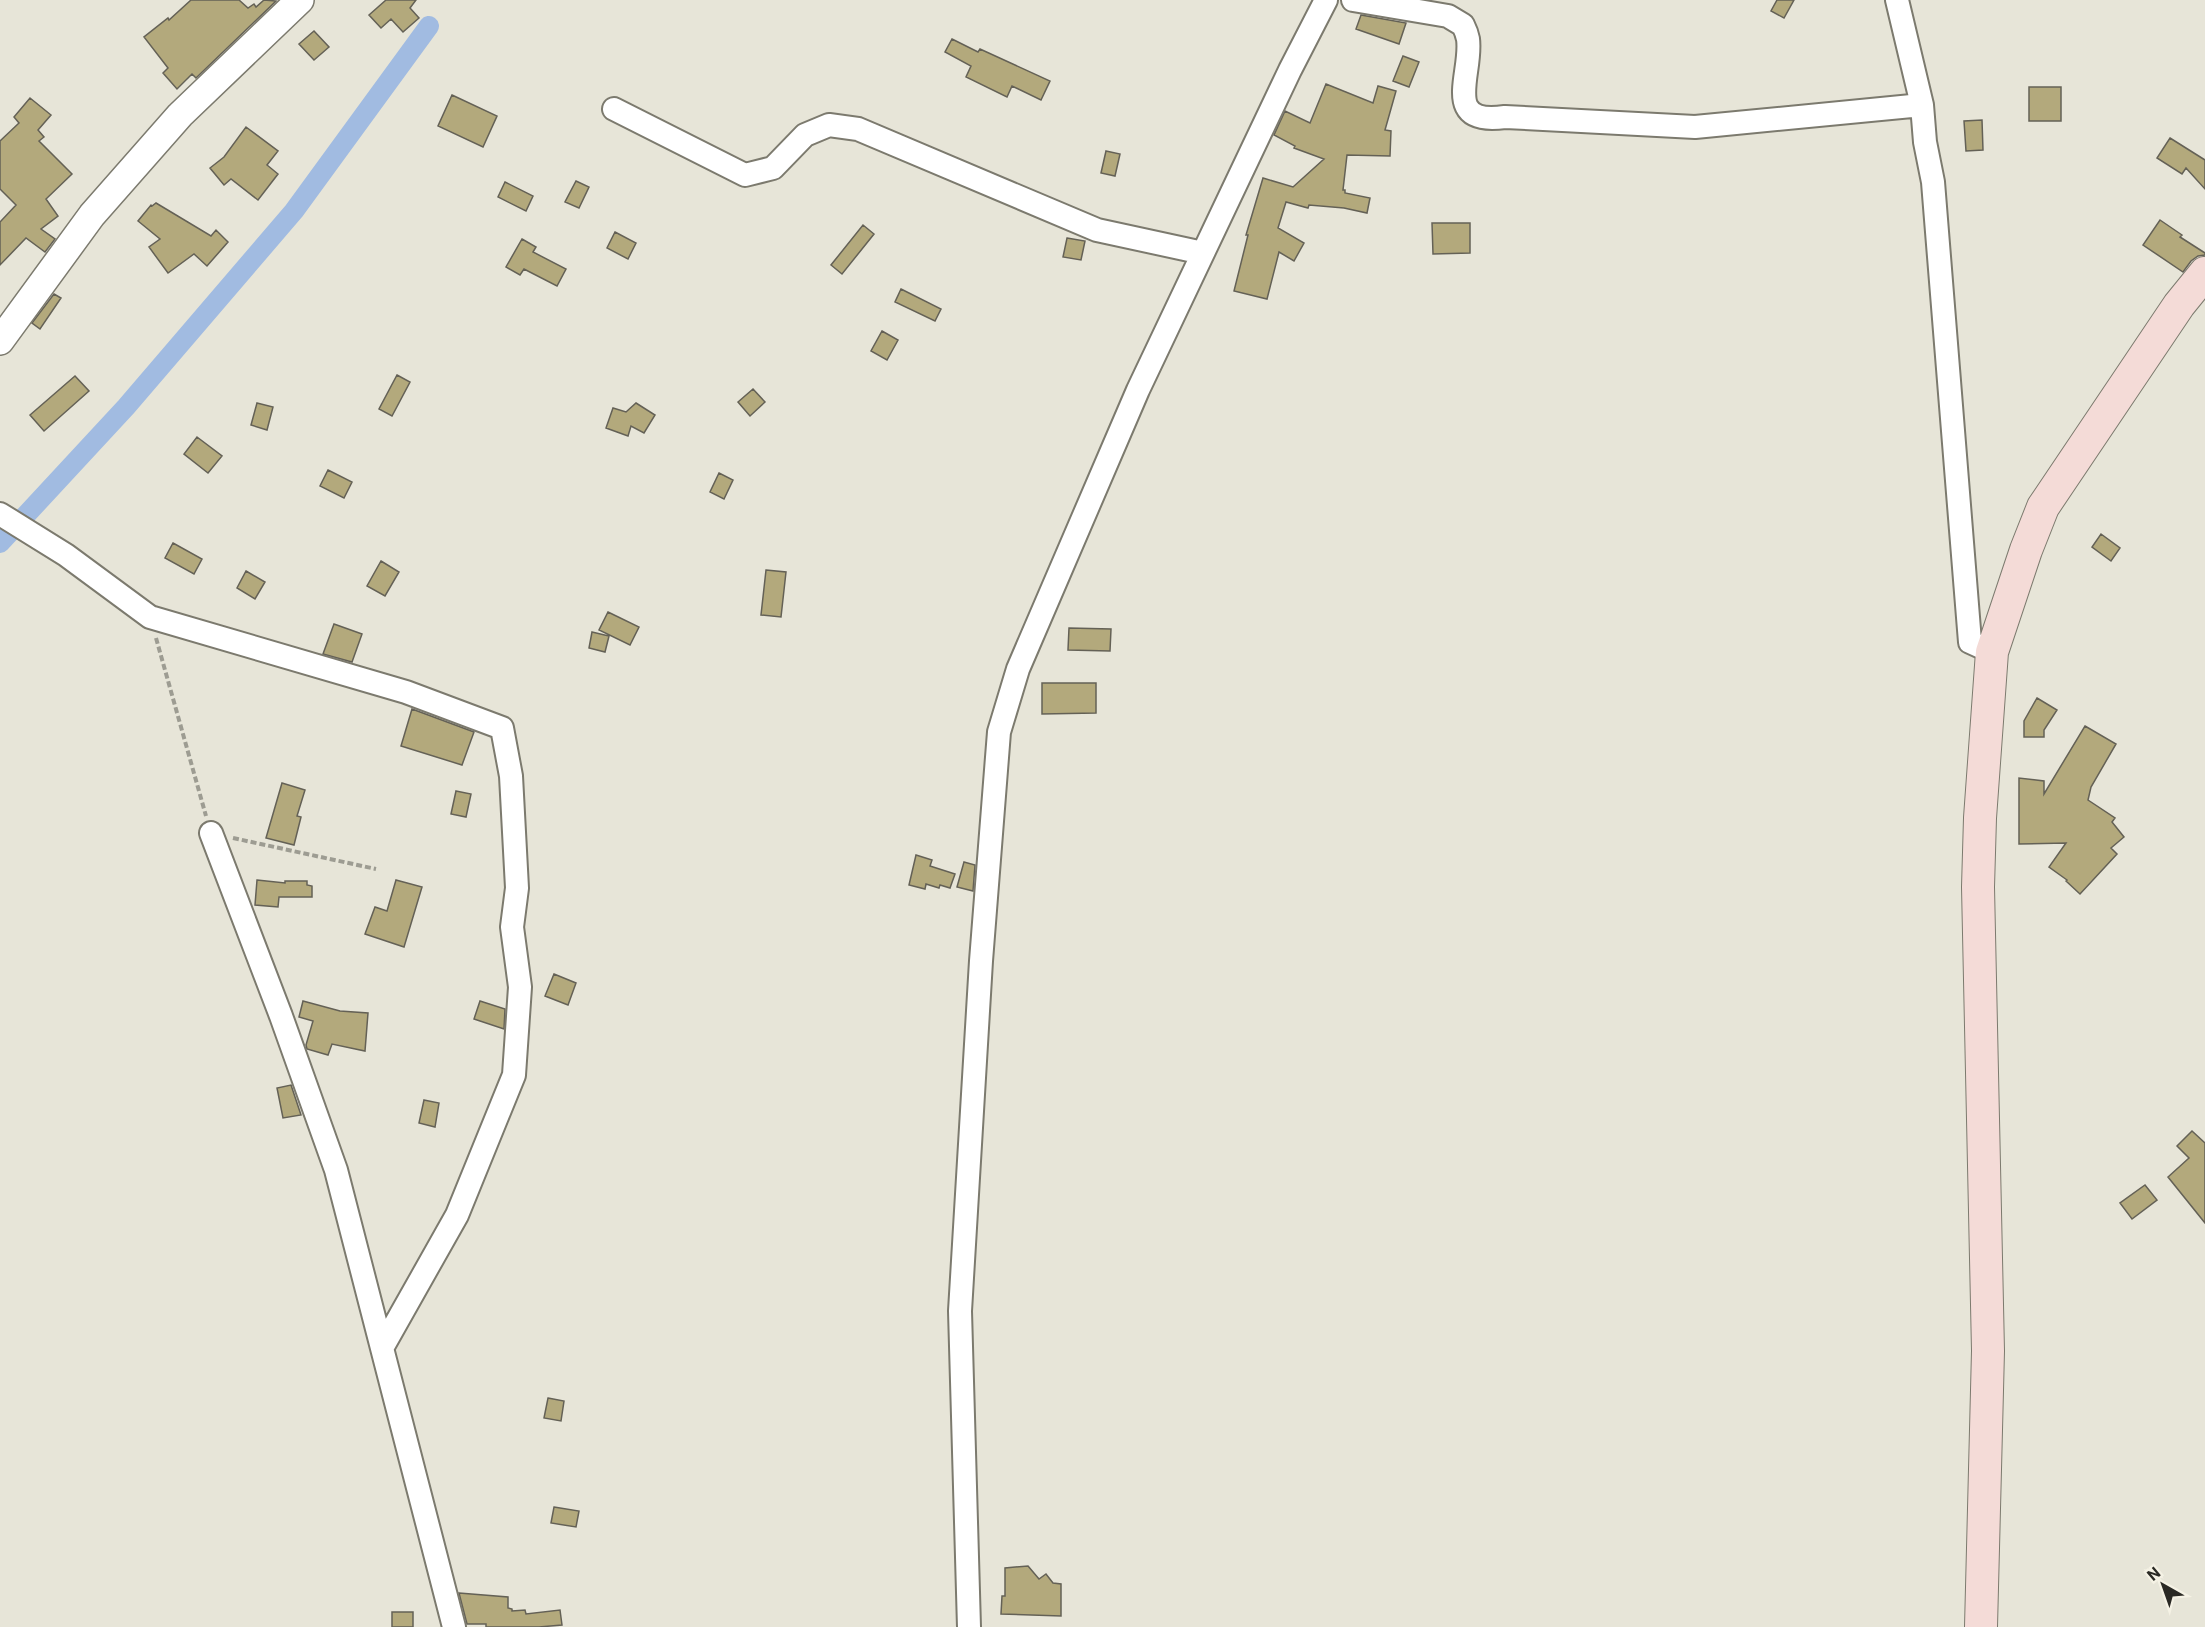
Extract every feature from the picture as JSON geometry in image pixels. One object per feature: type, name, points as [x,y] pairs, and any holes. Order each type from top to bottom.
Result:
[{"type":"main road","points":[[1981,1627],[1988,1351],[1978,887],[1980,818],[1992,652],[2043,507],[2179,305],[2205,273]]},
{"type":"street","points":[[0,342],[100,206],[180,115],[300,0]]},
{"type":"street","points":[[969,1627],[960,1311],[981,961],[999,732],[1018,669],[1138,390],[1290,70],[1326,0]]},
{"type":"street","points":[[1353,0],[1448,16],[1463,25],[1468,40],[1463,99],[1472,113],[1489,119],[1505,117],[1695,127],[1922,105]]},
{"type":"street","points":[[1897,0],[1922,105],[1925,142],[1933,182],[1970,642],[1992,652]]},
{"type":"street","points":[[614,109],[745,175],[773,168],[806,135],[829,125],[858,129],[1097,230],[1203,253]]},
{"type":"street","points":[[0,514],[66,555],[150,617],[406,692],[502,728],[511,776],[517,888],[512,927],[520,987],[514,1075],[457,1215],[382,1348]]},
{"type":"street","points":[[211,833],[281,1016],[336,1170],[454,1627]]},
{"type":"path","points":[[150,617],[211,833],[376,869]]},
{"type":"building","points":[[191,0],[239,0],[248,8],[254,4],[256,7],[264,0],[276,1],[196,78],[192,74],[177,89],[163,73],[168,68],[144,37],[168,18],[169,20]]},
{"type":"building","points":[[386,0],[416,0],[410,8],[419,18],[403,32],[391,19],[381,28],[369,15]]},
{"type":"building","points":[[1777,0],[1794,0],[1784,18],[1771,11]]},
{"type":"building","points":[[1361,15],[1406,23],[1399,44],[1356,29]]},
{"type":"building","points":[[314,31],[329,47],[314,60],[299,44]]},
{"type":"building","points":[[952,39],[978,52],[980,49],[1050,81],[1041,100],[1012,86],[1007,97],[966,77],[971,66],[945,52]]},
{"type":"building","points":[[1403,56],[1419,62],[1409,87],[1393,81]]},
{"type":"building","points":[[1326,84],[1373,103],[1378,86],[1396,91],[1385,130],[1391,131],[1390,156],[1347,155],[1343,190],[1345,193],[1370,198],[1367,213],[1344,208],[1309,205],[1308,208],[1286,202],[1278,228],[1304,243],[1294,261],[1279,252],[1267,299],[1234,291],[1248,235],[1246,235],[1263,178],[1293,187],[1324,159],[1294,148],[1295,146],[1274,135],[1285,111],[1310,123]]},
{"type":"building","points":[[2029,87],[2061,87],[2061,121],[2029,121]]},
{"type":"building","points":[[452,95],[497,116],[483,147],[438,126]]},
{"type":"building","points":[[30,98],[51,115],[38,130],[44,137],[39,141],[72,174],[46,199],[58,216],[41,229],[55,239],[45,252],[26,238],[0,265],[0,222],[16,205],[0,189],[0,141],[19,123],[14,117]]},
{"type":"building","points":[[1982,120],[1983,150],[1966,151],[1964,121]]},
{"type":"building","points":[[246,127],[278,151],[267,165],[278,174],[258,200],[231,179],[224,185],[210,168],[224,157]]},
{"type":"building","points":[[2170,138],[2205,160],[2205,189],[2186,168],[2182,174],[2157,158]]},
{"type":"building","points":[[1106,151],[1120,154],[1115,176],[1101,173]]},
{"type":"building","points":[[576,181],[589,187],[579,208],[565,202]]},
{"type":"building","points":[[505,182],[533,196],[526,211],[498,197]]},
{"type":"building","points":[[156,203],[211,236],[216,230],[228,242],[207,266],[194,254],[168,273],[149,247],[160,239],[138,221],[151,205]]},
{"type":"building","points":[[2160,220],[2205,255],[2198,256],[2191,261],[2183,272],[2143,245]]},
{"type":"building","points":[[1432,223],[1470,223],[1470,253],[1433,254]]},
{"type":"building","points":[[863,225],[874,234],[842,274],[831,265]]},
{"type":"building","points":[[615,232],[636,243],[628,259],[607,248]]},
{"type":"building","points":[[1067,238],[1085,241],[1081,260],[1063,257]]},
{"type":"building","points":[[522,239],[536,247],[533,252],[566,269],[557,286],[524,269],[520,275],[506,267]]},
{"type":"building","points":[[901,289],[941,309],[935,321],[895,302]]},
{"type":"building","points":[[54,294],[61,298],[40,329],[32,323]]},
{"type":"building","points":[[882,331],[898,340],[887,360],[871,351]]},
{"type":"building","points":[[397,375],[410,382],[392,416],[379,409]]},
{"type":"building","points":[[75,376],[89,391],[44,431],[30,415]]},
{"type":"building","points":[[753,389],[765,402],[750,416],[738,402]]},
{"type":"building","points":[[257,403],[273,407],[267,430],[251,425]]},
{"type":"building","points":[[636,403],[655,415],[644,433],[631,426],[628,436],[606,428],[613,408],[626,412]]},
{"type":"building","points":[[197,437],[222,456],[208,473],[184,454]]},
{"type":"building","points":[[328,470],[352,482],[344,498],[320,486]]},
{"type":"building","points":[[719,473],[733,480],[724,499],[710,492]]},
{"type":"building","points":[[2101,534],[2120,548],[2111,561],[2092,547]]},
{"type":"building","points":[[173,543],[202,559],[194,574],[165,558]]},
{"type":"building","points":[[381,561],[399,572],[385,596],[367,586]]},
{"type":"building","points":[[766,570],[786,572],[781,617],[761,615]]},
{"type":"building","points":[[246,571],[265,582],[255,599],[237,588]]},
{"type":"building","points":[[608,612],[639,627],[630,645],[599,630]]},
{"type":"building","points":[[334,624],[362,634],[352,662],[323,654]]},
{"type":"building","points":[[1069,628],[1111,629],[1110,651],[1068,650]]},
{"type":"building","points":[[592,632],[609,636],[605,652],[589,648]]},
{"type":"building","points":[[1042,683],[1096,683],[1096,713],[1042,714]]},
{"type":"building","points":[[2037,698],[2057,710],[2044,730],[2044,737],[2024,737],[2024,721]]},
{"type":"building","points":[[412,709],[474,732],[462,765],[401,746]]},
{"type":"building","points":[[2085,726],[2116,744],[2091,787],[2088,800],[2115,818],[2112,822],[2124,837],[2111,848],[2117,854],[2080,894],[2067,880],[2049,867],[2066,843],[2019,844],[2019,778],[2044,781],[2044,794]]},
{"type":"building","points":[[282,783],[305,790],[297,816],[301,817],[294,845],[266,838]]},
{"type":"building","points":[[456,791],[471,794],[466,817],[451,814]]},
{"type":"building","points":[[916,855],[932,860],[930,866],[955,874],[950,888],[940,885],[939,888],[926,884],[925,889],[909,885]]},
{"type":"building","points":[[964,862],[975,865],[973,891],[957,887]]},
{"type":"building","points":[[257,880],[285,883],[285,881],[307,881],[307,885],[312,886],[312,897],[279,897],[278,907],[255,905]]},
{"type":"building","points":[[396,880],[422,887],[404,947],[365,934],[375,907],[387,911]]},
{"type":"building","points":[[554,974],[576,983],[568,1005],[545,996]]},
{"type":"building","points":[[303,1001],[340,1011],[368,1013],[365,1051],[332,1044],[328,1055],[307,1049],[306,1045],[313,1021],[299,1017]]},
{"type":"building","points":[[480,1001],[505,1009],[504,1029],[474,1019]]},
{"type":"building","points":[[291,1085],[301,1115],[283,1118],[277,1088]]},
{"type":"building","points":[[424,1100],[439,1103],[435,1127],[419,1123]]},
{"type":"building","points":[[2192,1131],[2205,1143],[2205,1223],[2168,1177],[2189,1158],[2177,1146]]},
{"type":"building","points":[[2145,1185],[2157,1200],[2132,1219],[2120,1203]]},
{"type":"building","points":[[548,1398],[564,1401],[561,1421],[544,1418]]},
{"type":"building","points":[[554,1507],[579,1511],[576,1527],[551,1523]]},
{"type":"building","points":[[1028,1566],[1039,1579],[1046,1574],[1053,1583],[1061,1584],[1061,1616],[1001,1614],[1002,1596],[1005,1596],[1005,1568]]},
{"type":"building","points":[[459,1593],[508,1597],[508,1608],[512,1611],[525,1610],[526,1614],[560,1610],[562,1625],[486,1627],[486,1624],[467,1624]]},
{"type":"building","points":[[392,1612],[413,1612],[413,1627],[392,1627]]},
{"type":"waterway","points":[[0,543],[126,407],[294,211],[429,26]]}]
